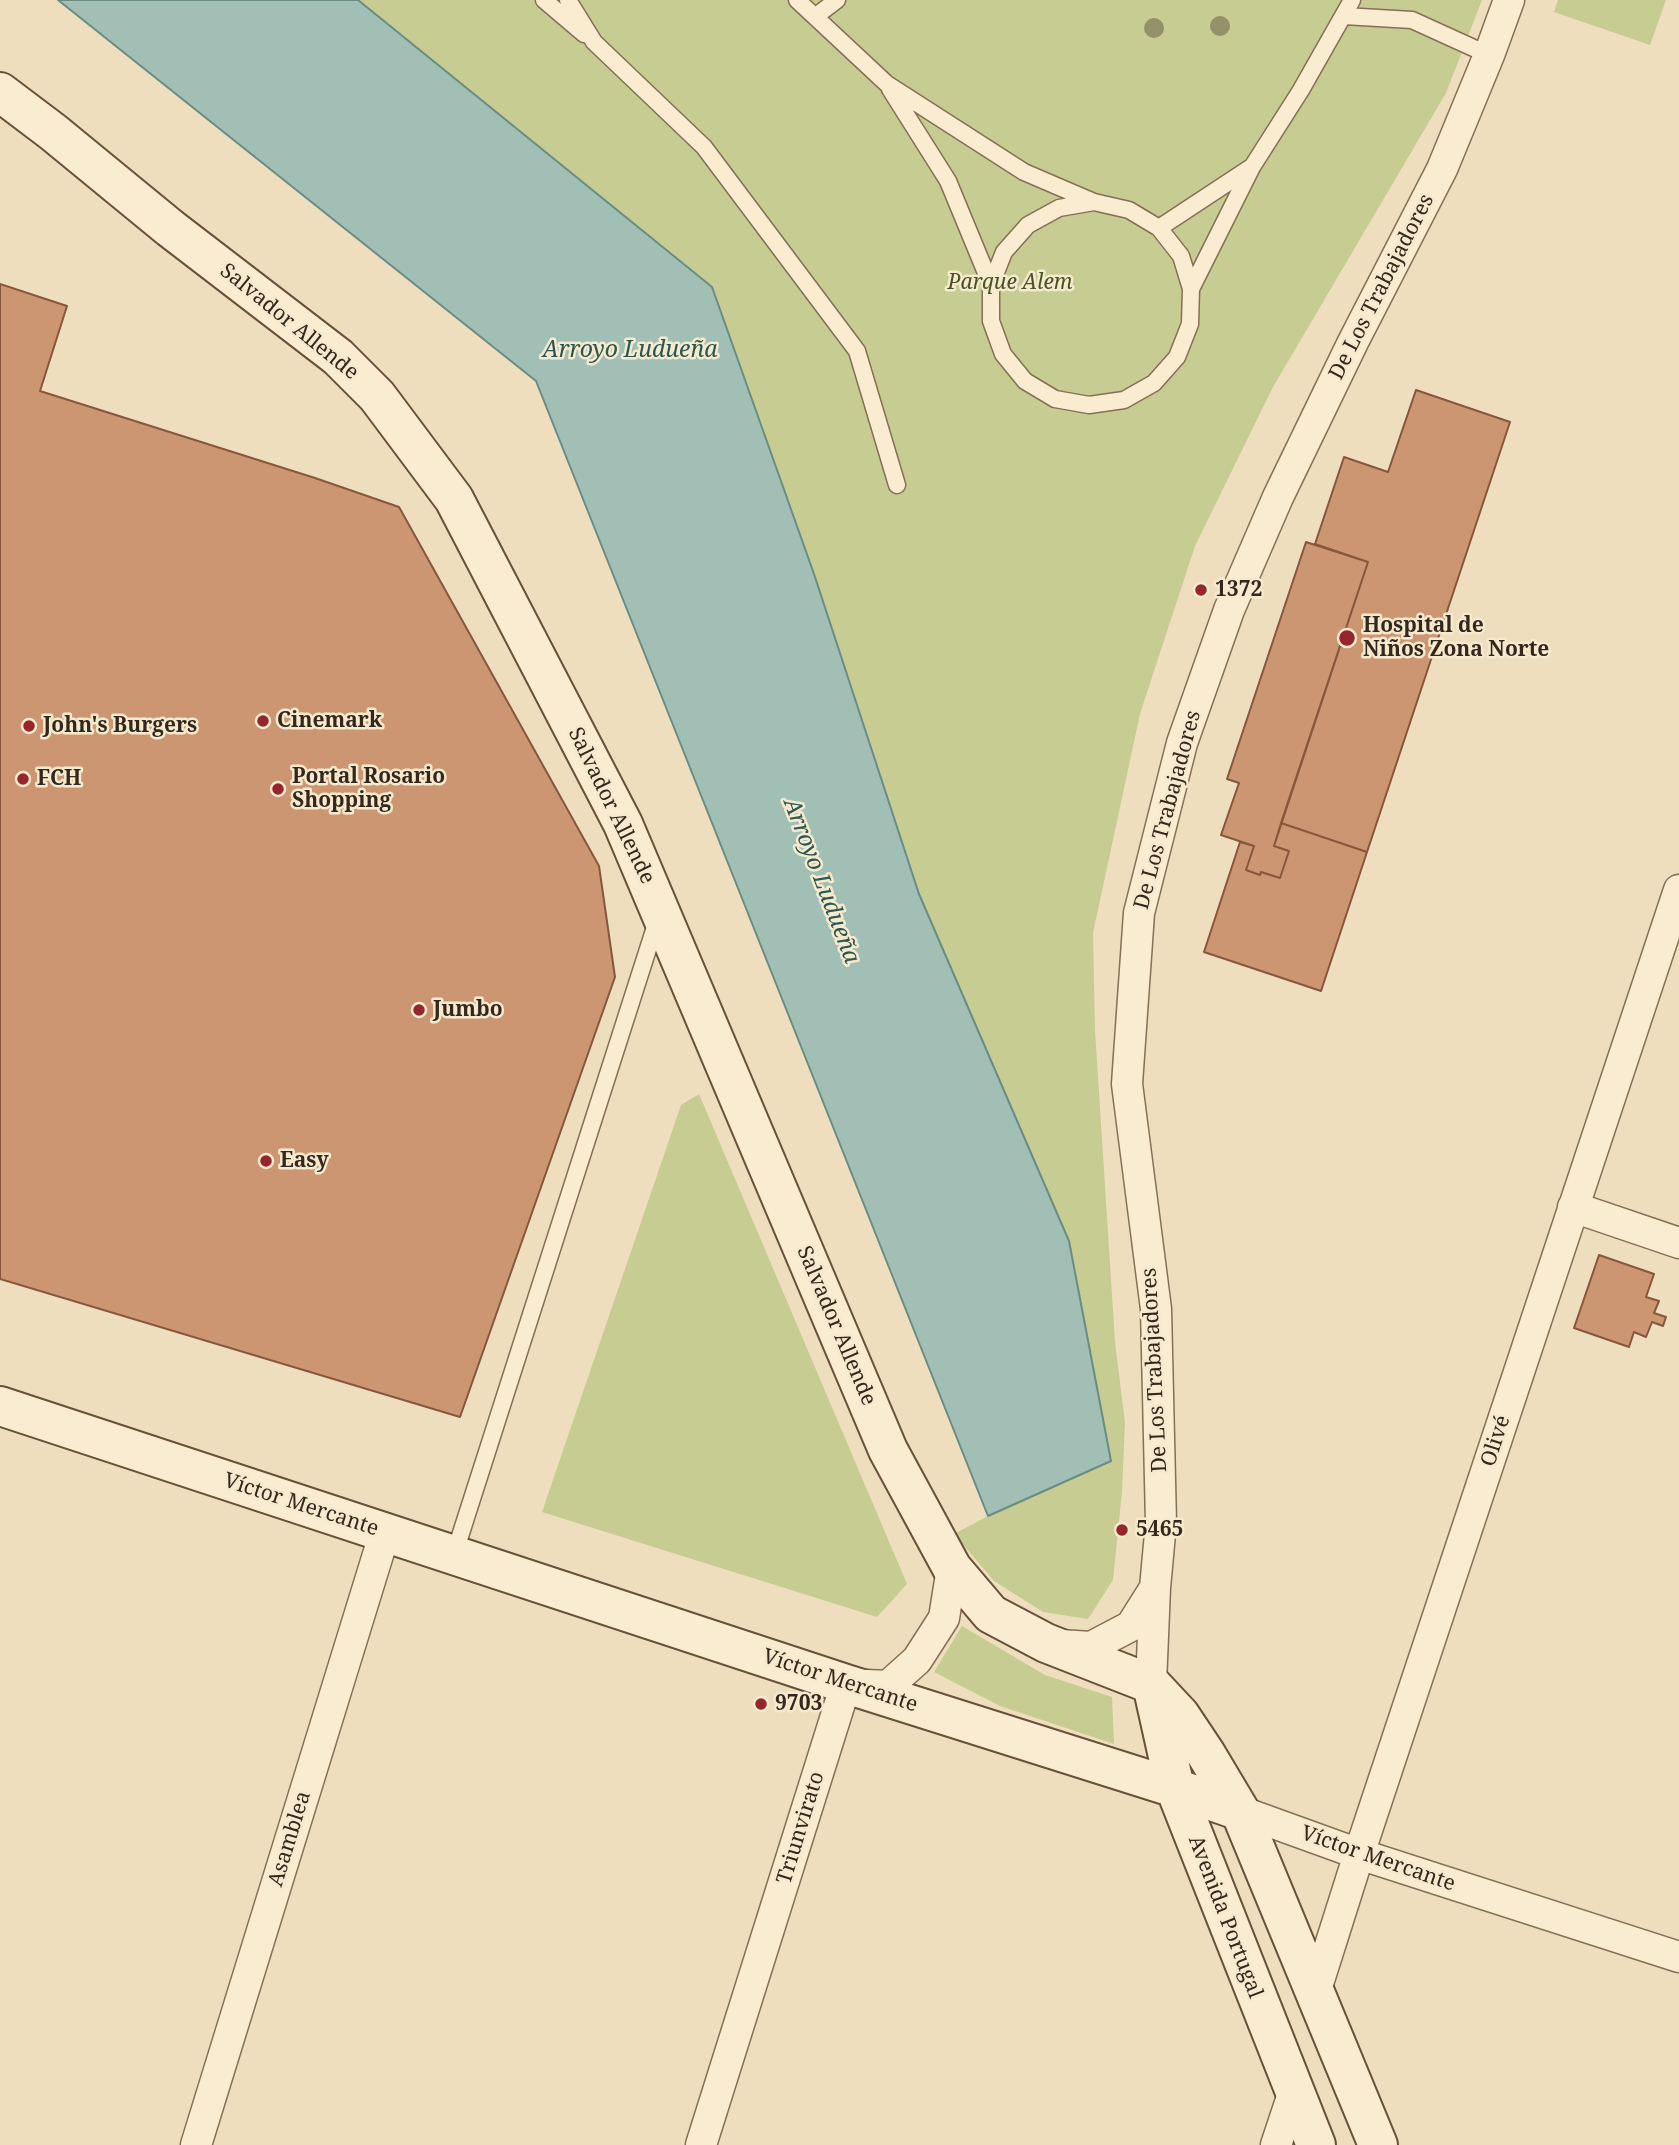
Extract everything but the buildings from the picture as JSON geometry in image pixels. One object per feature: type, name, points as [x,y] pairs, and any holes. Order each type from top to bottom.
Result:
[{"type":"street","name":"De Los Trabajadores","points":[[1151,1684],[1161,1523],[1156,1309],[1126,1084],[1139,912],[1182,743],[1229,610],[1278,498],[1330,390],[1442,169],[1489,55],[1502,3]]},
{"type":"street","name":"Salvador Allende","points":[[0,92],[170,228],[338,357],[377,396],[454,499],[623,824],[888,1450],[952,1568],[991,1614],[1046,1643],[1151,1684],[1180,1715],[1240,1811]]},
{"type":"street","name":"Olivé","points":[[1315,1993],[1679,890]]},
{"type":"street","points":[[1573,1208],[1679,1242]]},
{"type":"street","name":"Víctor Mercante","points":[[0,1406],[846,1684],[1175,1788],[1359,1854],[1679,1957]]},
{"type":"street","name":"Asamblea","points":[[196,2145],[385,1532]]},
{"type":"street","points":[[846,1684],[888,1686],[918,1660],[944,1618],[952,1568]]},
{"type":"street","name":"Salvador Allende","points":[[1046,1643],[1091,1647],[1132,1626],[1155,1588]]},
{"type":"street","name":"Triunvirato","points":[[701,2145],[846,1684]]},
{"type":"street","name":"Avenida Portugal","points":[[1151,1684],[1175,1788],[1316,2145]]},
{"type":"street","points":[[1240,1811],[1378,2145]]},
{"type":"street","points":[[1276,2145],[1294,2091]]},
{"type":"lane","points":[[544,0],[594,42],[705,147],[857,351],[897,485]]},
{"type":"lane","points":[[568,0],[594,42]]},
{"type":"lane","points":[[797,0],[887,84],[1024,172],[1094,202],[1129,210],[1159,228],[1181,256],[1191,289],[1190,324],[1177,357],[1154,383],[1124,400],[1089,405],[1055,399],[1025,381],[1003,354],[991,321],[991,285],[1004,252],[1028,225],[1059,208],[1094,202]]},
{"type":"lane","points":[[816,16],[837,0]]},
{"type":"lane","points":[[1191,289],[1252,167],[1301,90],[1352,0]]},
{"type":"lane","points":[[1344,16],[1412,20],[1489,55]]},
{"type":"lane","points":[[887,84],[948,181],[991,285]]},
{"type":"lane","points":[[1159,228],[1252,167]]},
{"type":"lane","points":[[454,1555],[660,910]]},
{"type":"green space","name":"Parque Alem","points":[[358,0],[1482,0],[1446,93],[1273,387],[1195,546],[1140,714],[1093,933],[1095,1030],[1115,1342],[1125,1423],[1122,1492],[1113,1580],[1088,1619],[1043,1612],[994,1581],[954,1534],[1111,1461],[1069,1241],[919,894],[814,574],[712,287]]},
{"type":"green space","points":[[1558,0],[1666,0],[1650,45],[1554,12]]},
{"type":"green space","points":[[699,1094],[907,1584],[877,1617],[542,1512],[681,1105]]},
{"type":"green space","points":[[962,1626],[1045,1675],[1112,1697],[1114,1744],[1000,1706],[934,1672]]},
{"type":"water","name":"Arroyo Ludueña","points":[[58,0],[358,0],[712,287],[814,574],[919,894],[1069,1241],[1111,1461],[988,1516],[536,381]]},
{"type":"place","name":"1372","points":[[1201,590]]},
{"type":"place","name":"Hospital de Niños Zona Norte","points":[[1347,638]]},
{"type":"place","name":"Cinemark","points":[[263,721]]},
{"type":"place","name":"John's Burgers","points":[[29,726]]},
{"type":"place","name":"FCH","points":[[23,779]]},
{"type":"place","name":"Portal Rosario Shopping","points":[[278,789]]},
{"type":"place","name":"Jumbo","points":[[419,1010]]},
{"type":"place","name":"Easy","points":[[266,1161]]},
{"type":"place","name":"5465","points":[[1122,1530]]},
{"type":"place","name":"9703","points":[[761,1704]]}]
